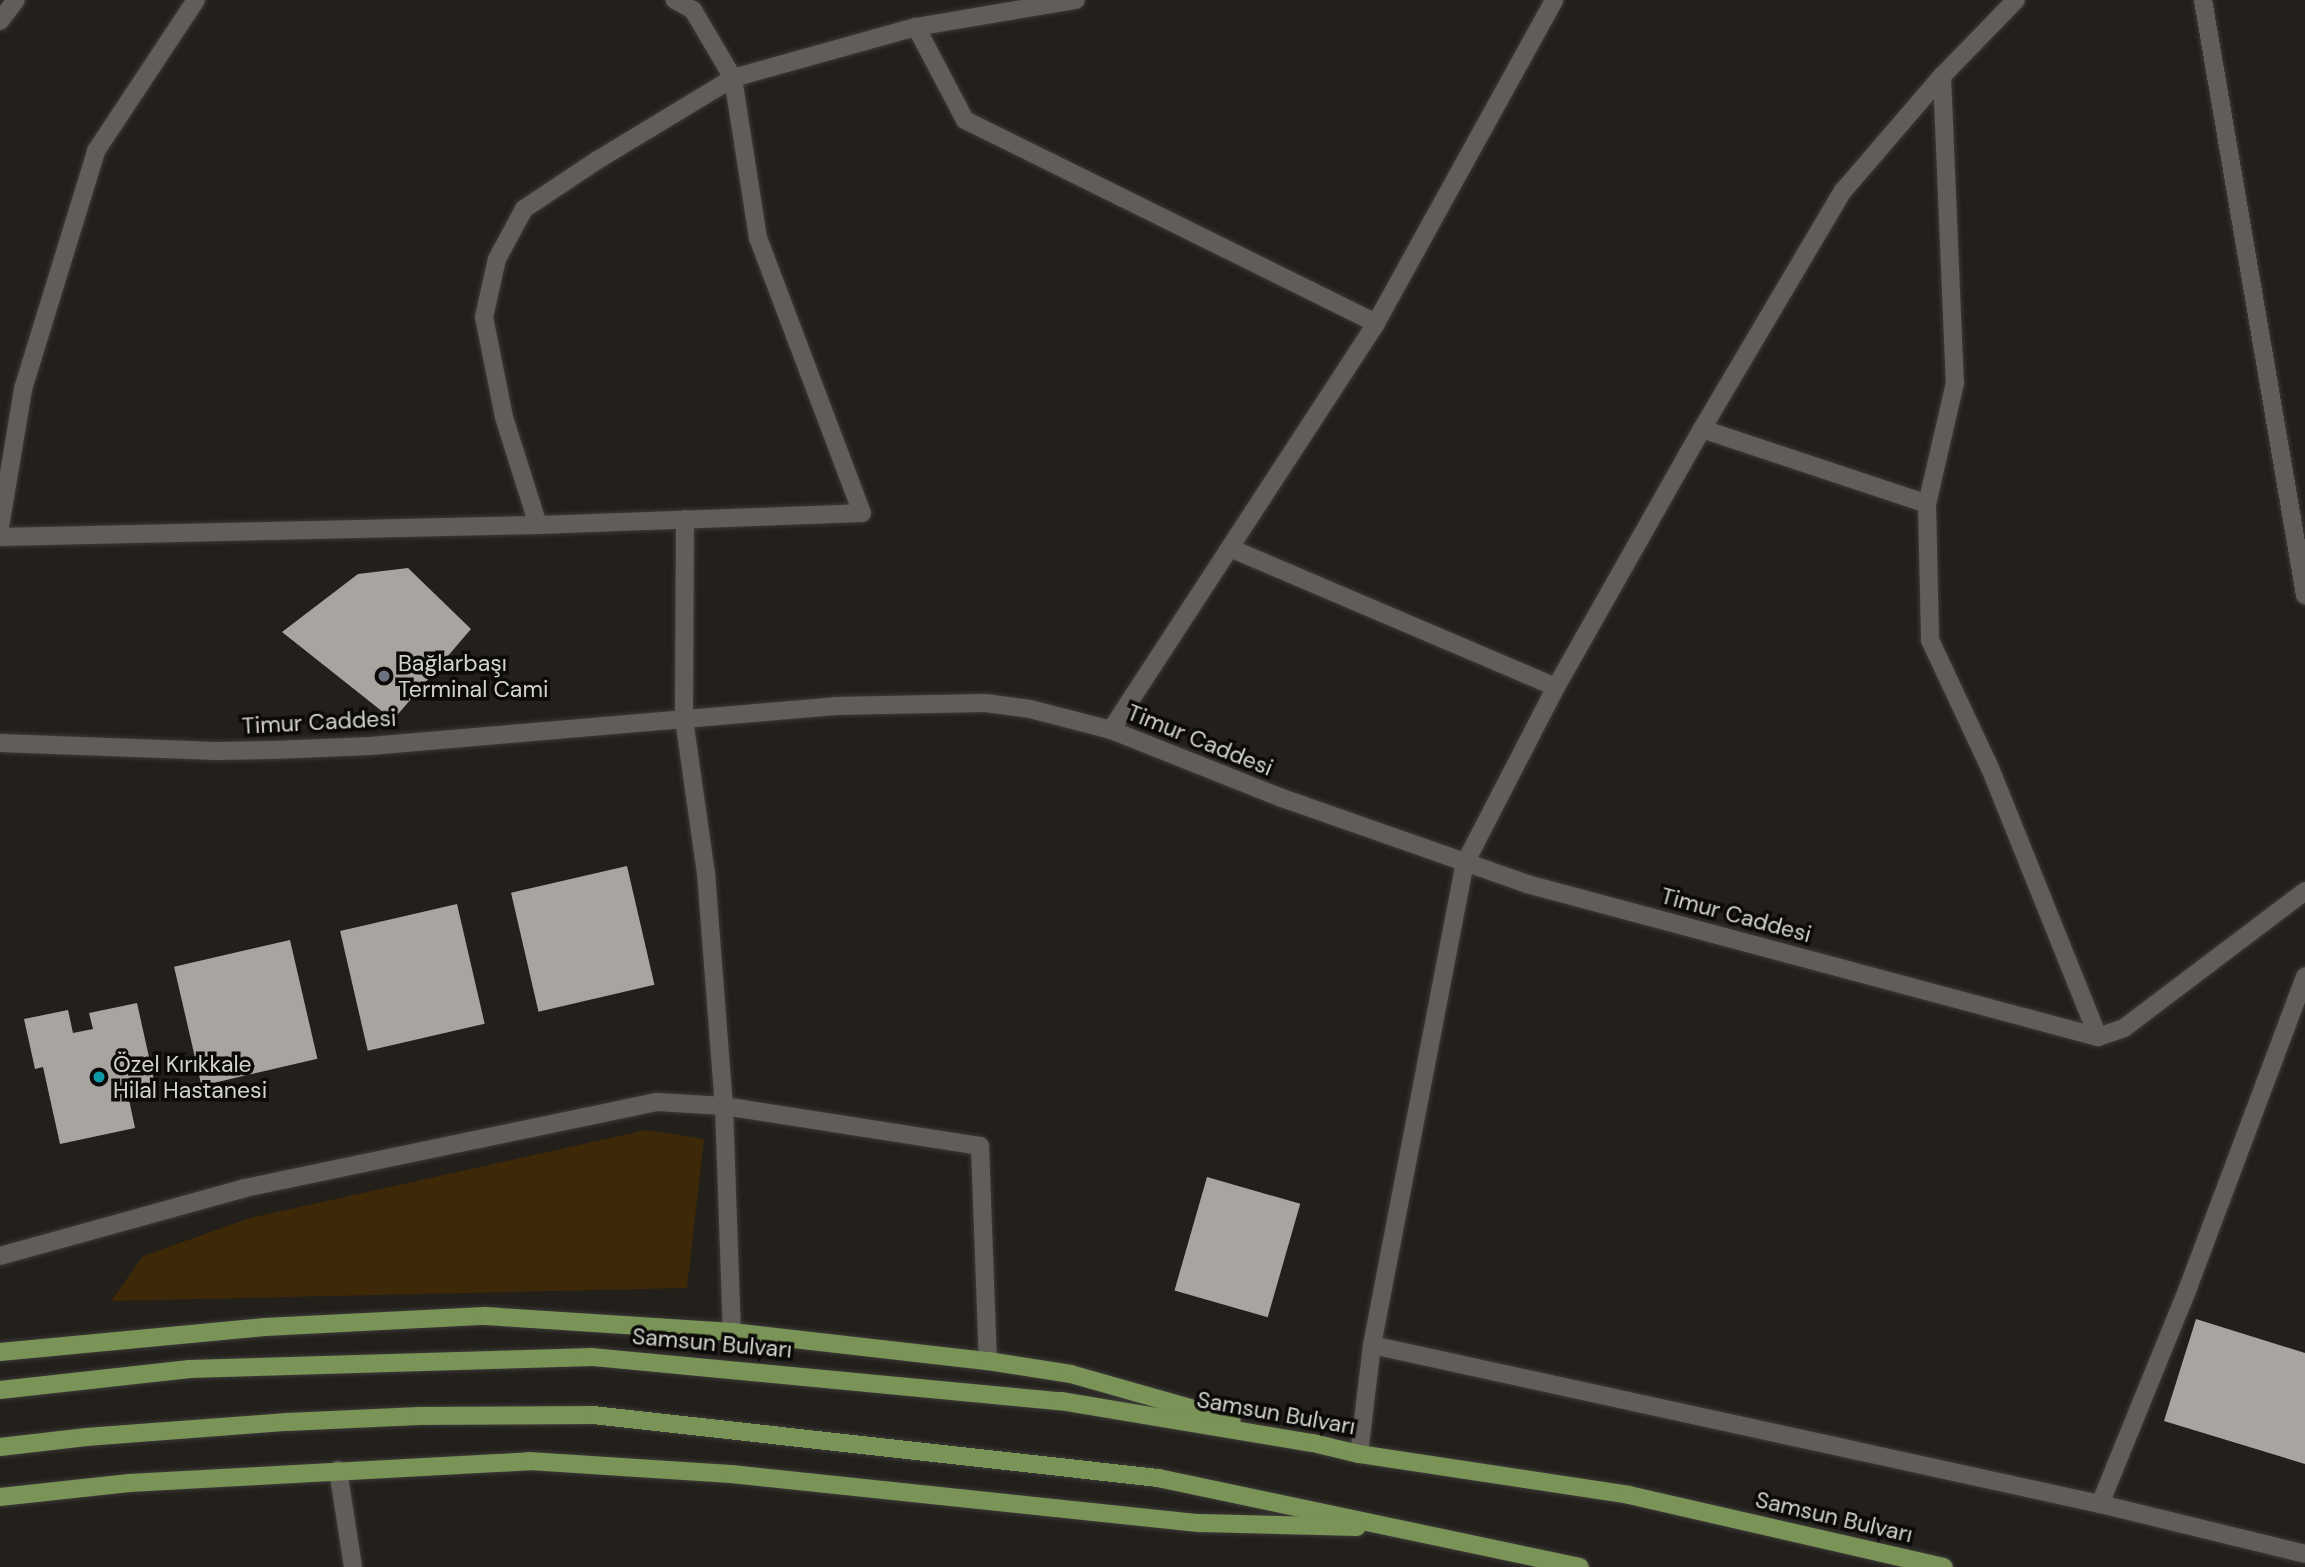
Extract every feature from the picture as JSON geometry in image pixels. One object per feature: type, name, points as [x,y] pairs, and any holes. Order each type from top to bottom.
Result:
[{"type":"main road","points":[[0,1352],[265,1327],[485,1316],[732,1332],[988,1361],[1071,1374],[1313,1443]]},
{"type":"main road","name":"Samsun Bulvarı","points":[[0,1390],[190,1369],[592,1357],[1060,1401],[1313,1443],[1359,1454],[1629,1495],[1944,1567]]},
{"type":"main road","points":[[0,1447],[86,1437],[287,1422],[419,1416],[593,1415],[1158,1478],[1580,1567]]},
{"type":"main road","points":[[0,1497],[129,1483],[529,1461],[731,1474],[1198,1523],[1405,1528]]},
{"type":"street","points":[[0,20],[16,0]]},
{"type":"street","points":[[0,527],[23,388],[96,151],[196,0]]},
{"type":"street","points":[[0,537],[538,526],[862,513],[758,239],[733,78],[693,10],[676,0]]},
{"type":"street","points":[[538,526],[504,417],[484,317],[498,259],[524,209],[596,160],[733,78],[916,27],[1076,0]]},
{"type":"street","points":[[1111,730],[1376,323],[1554,0]]},
{"type":"street","points":[[1359,1454],[1373,1345],[1464,865],[1556,687],[1702,429],[1843,191],[1942,76],[2016,0]]},
{"type":"street","points":[[2203,0],[2305,594]]},
{"type":"street","points":[[916,27],[965,120],[1376,323]]},
{"type":"street","points":[[1942,76],[1955,383],[1927,504],[1930,640],[1990,768],[2098,1037],[2124,1028],[2305,891]]},
{"type":"street","points":[[1702,429],[1927,504]]},
{"type":"street","points":[[685,519],[684,719],[706,873],[724,1106],[732,1332]]},
{"type":"street","points":[[1230,548],[1556,687]]},
{"type":"street","name":"Timur Caddesi","points":[[0,743],[216,751],[273,750],[370,746],[862,705],[985,703],[1030,709],[1111,730],[1282,798],[1464,865],[2098,1037]]},
{"type":"street","points":[[2100,1504],[2188,1288],[2305,976]]},
{"type":"street","points":[[0,1256],[245,1188],[657,1102],[724,1106],[980,1146],[988,1361]]},
{"type":"street","points":[[1373,1345],[2100,1504],[2305,1554]]},
{"type":"street","points":[[338,1470],[353,1567]]},
{"type":"shaded area","points":[[646,1130],[704,1139],[687,1288],[111,1301],[143,1256],[250,1218]]},
{"type":"building","name":"Bağlarbaşı Terminal Cami","points":[[408,568],[471,629],[393,720],[282,632],[358,574]]},
{"type":"building","points":[[627,866],[654,985],[538,1012],[511,893]]},
{"type":"building","points":[[457,904],[485,1024],[368,1051],[340,931]]},
{"type":"building","points":[[290,940],[317,1059],[201,1086],[174,967]]},
{"type":"building","name":"Özel Kırıkkale Hilal Hastanesi","points":[[137,1003],[155,1084],[127,1090],[135,1128],[60,1144],[43,1067],[35,1069],[24,1019],[68,1010],[73,1033],[93,1029],[89,1013]]},
{"type":"building","points":[[1207,1177],[1300,1204],[1268,1317],[1174,1290]]},
{"type":"building","points":[[2196,1319],[2305,1353],[2305,1464],[2164,1421]]},
{"type":"place","name":"Bağlarbaşı Terminal Cami","points":[[384,676]]},
{"type":"place","name":"Özel Kırıkkale Hilal Hastanesi","points":[[99,1077]]}]
